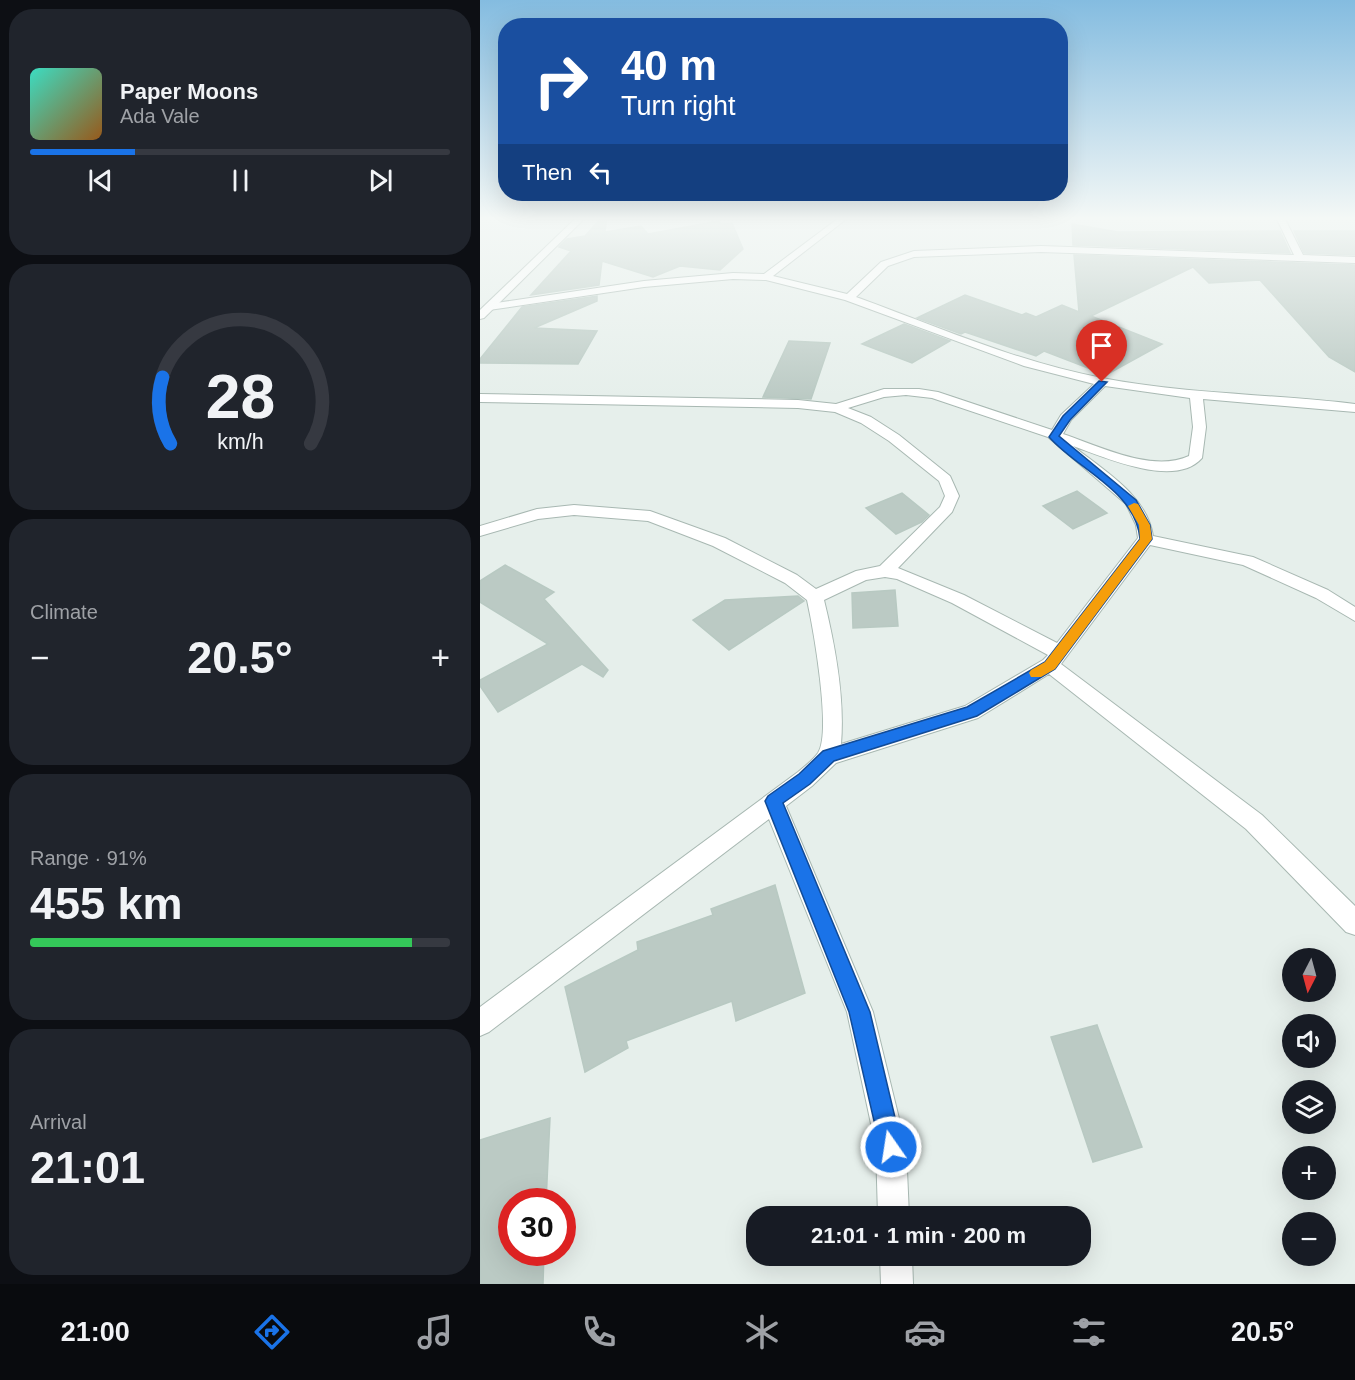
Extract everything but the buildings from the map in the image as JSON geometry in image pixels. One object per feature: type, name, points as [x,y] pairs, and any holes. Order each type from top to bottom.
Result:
[{"type":"street","points":[[480,316],[520,277]]},
{"type":"street","points":[[489,307],[644,285],[725,277]]},
{"type":"street","points":[[766,277],[849,298],[1028,364],[1102,382],[1196,396],[1314,403],[1355,408]]},
{"type":"street","points":[[849,298],[870,277]]},
{"type":"street","points":[[1054,437],[1066,418],[1102,382]]},
{"type":"street","points":[[837,408],[880,393],[908,389],[934,395],[1140,464],[1162,467],[1180,466],[1195,458],[1199,442],[1200,418],[1196,396]]},
{"type":"street","points":[[480,398],[798,405],[837,408],[866,420],[894,438],[945,479],[952,496],[947,509],[885,571]]},
{"type":"street","points":[[480,1023],[805,779],[829,756],[971,711],[1054,658],[1146,539],[1144,525],[1132,502],[1054,437]]},
{"type":"street","points":[[480,531],[537,514],[574,510],[650,516],[719,542],[791,579],[815,597],[823,631],[833,720],[829,756]]},
{"type":"street","points":[[1146,539],[1247,561],[1322,594],[1355,615]]},
{"type":"street","points":[[815,597],[862,575],[885,571],[901,574],[958,599],[1054,658],[1254,822],[1355,924]]},
{"type":"street","points":[[773,801],[860,1012],[891,1147],[894,1206]]},
{"type":"street","points":[[896,1266],[897,1284]]},
{"type":"slow traffic","points":[[1036,673],[1050,665],[1146,539],[1144,525],[1134,506]]},
{"type":"route","points":[[891,1147],[860,1012],[773,801],[805,779],[829,756],[971,711],[1050,665],[1146,539],[1144,525],[1132,502],[1054,437],[1066,418],[1102,382]]}]
